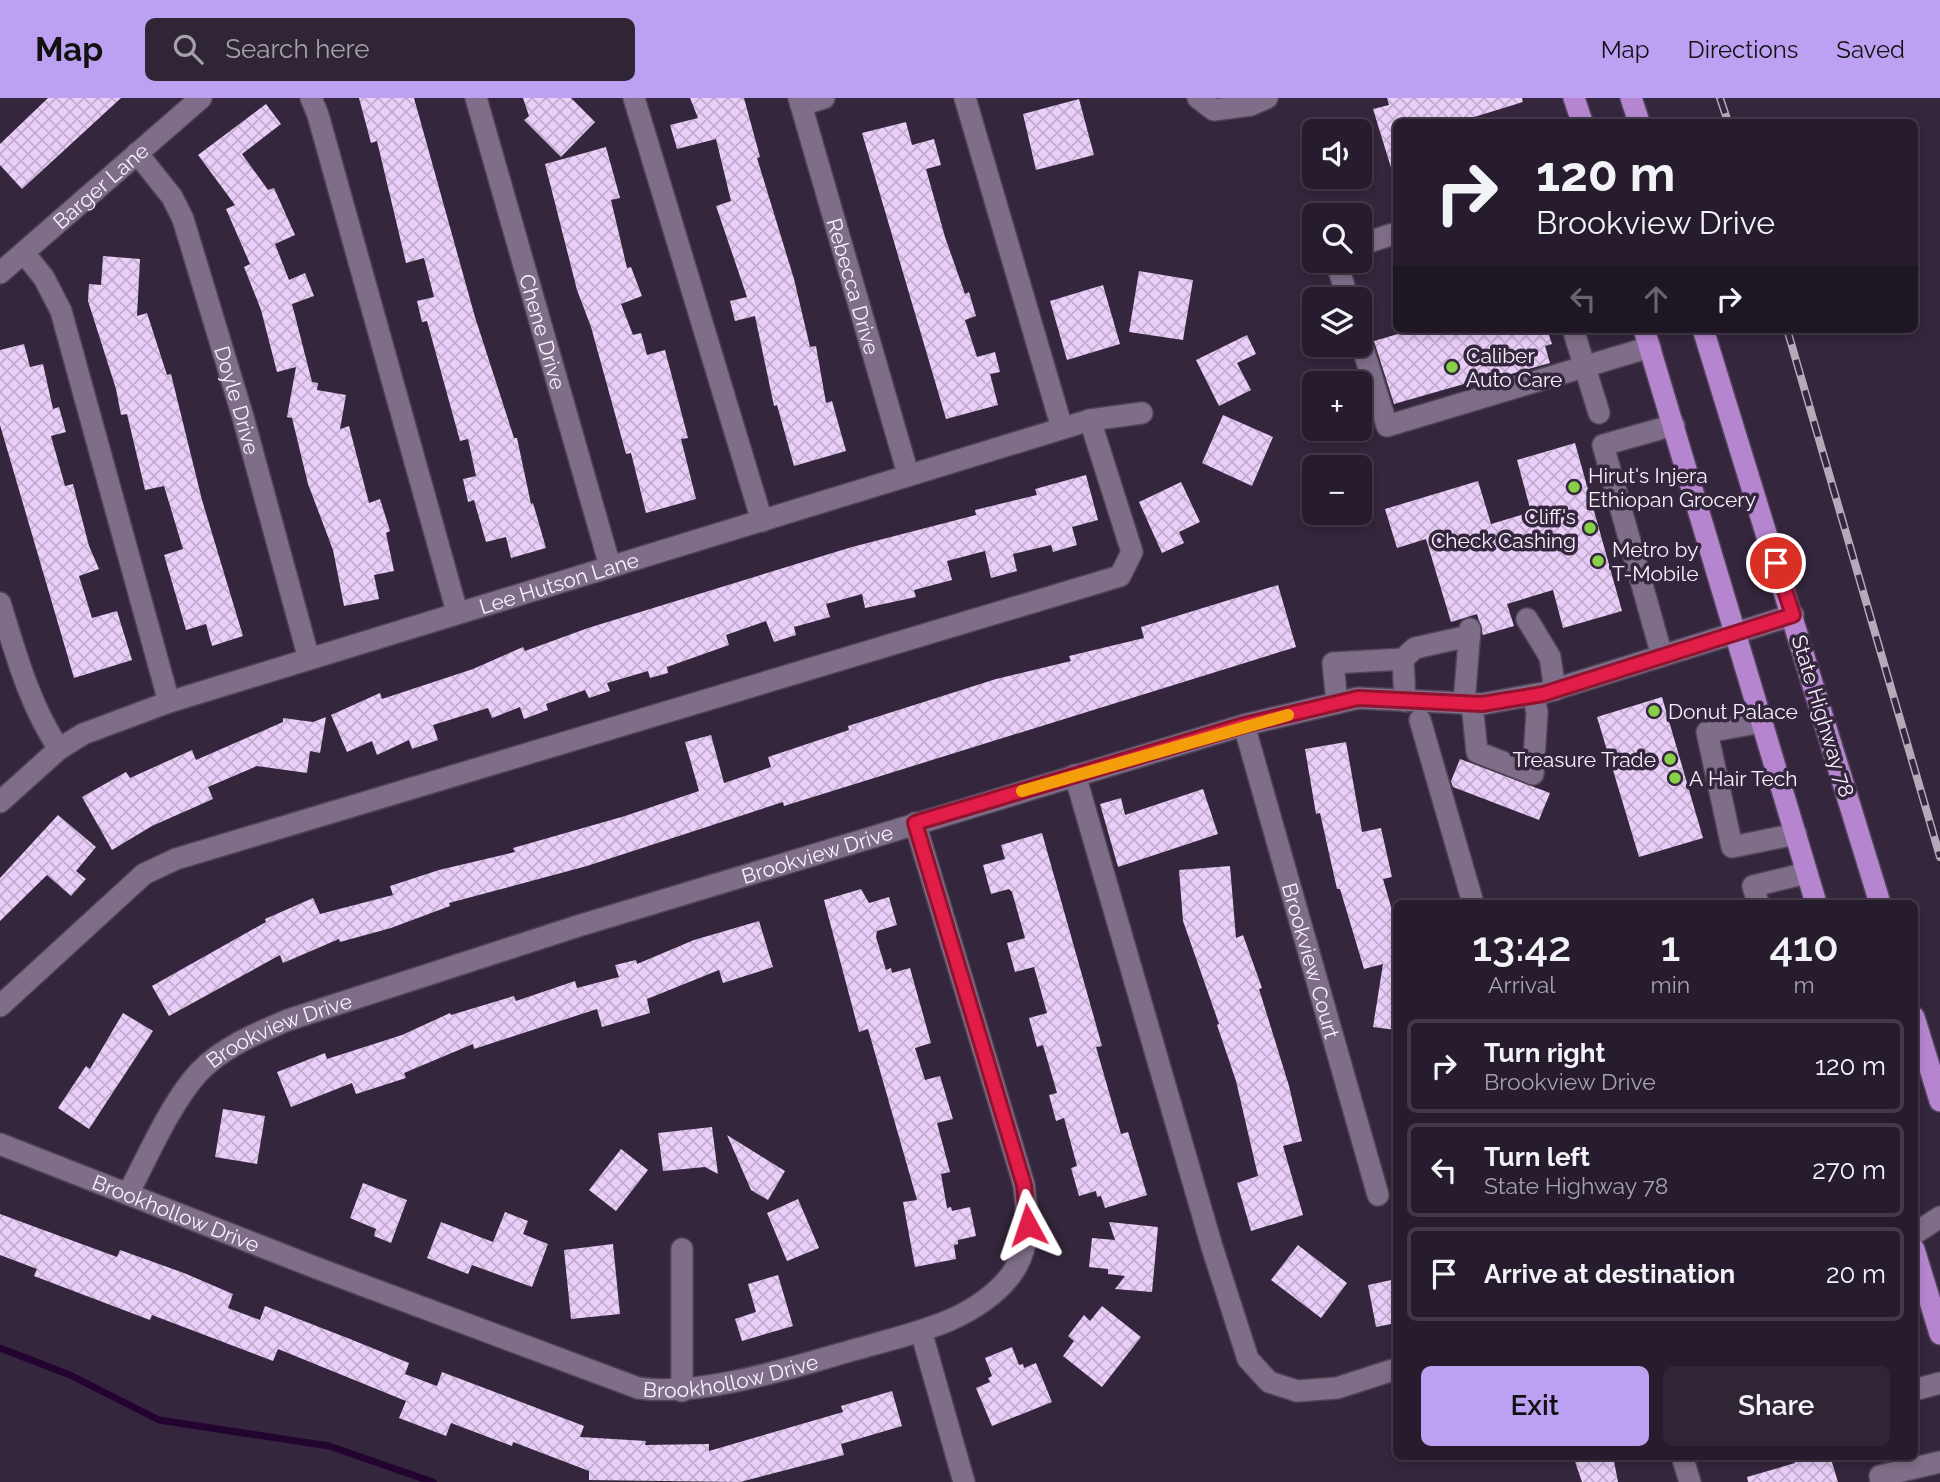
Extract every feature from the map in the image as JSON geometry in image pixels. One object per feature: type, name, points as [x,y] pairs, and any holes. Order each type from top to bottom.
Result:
[{"type":"main road","points":[[1574,98],[1581,119]]},
{"type":"main road","points":[[1631,98],[1638,119]]},
{"type":"main road","name":"State Highway 78","points":[[1704,333],[1879,900]]},
{"type":"main road","points":[[1647,338],[1815,900]]},
{"type":"main road","points":[[1918,1030],[1940,1101]]},
{"type":"main road","points":[[1918,1262],[1940,1334]]},
{"type":"street","name":"Barger Lane","points":[[0,273],[201,98]]},
{"type":"street","points":[[311,98],[457,612]]},
{"type":"street","name":"Chene Drive","points":[[476,98],[610,566]]},
{"type":"street","points":[[634,98],[762,521]]},
{"type":"street","points":[[800,102],[824,98]]},
{"type":"street","points":[[965,98],[1062,428]]},
{"type":"street","points":[[1198,98],[1213,110],[1251,105],[1267,98]]},
{"type":"street","name":"Rebecca Drive","points":[[800,102],[908,474]]},
{"type":"street","name":"Doyle Drive","points":[[137,153],[172,197],[183,219],[243,417],[309,659]]},
{"type":"street","points":[[1372,241],[1393,234]]},
{"type":"street","points":[[23,253],[44,278],[61,312],[169,702]]},
{"type":"street","points":[[1574,333],[1600,413]]},
{"type":"street","points":[[1366,357],[1387,426],[1585,366],[1647,338]]},
{"type":"street","name":"Lee Hutson Lane","points":[[0,802],[60,749],[83,734],[169,702],[1062,428],[1090,420],[1142,413]]},
{"type":"street","points":[[0,1006],[144,874],[176,859],[1120,576],[1132,552],[1090,420]]},
{"type":"street","points":[[1662,656],[1603,445],[1674,425]]},
{"type":"street","points":[[0,603],[27,691],[42,723],[60,749]]},
{"type":"street","name":"Brookview Drive","points":[[128,1194],[165,1124],[200,1072],[242,1040],[288,1020],[565,930],[1244,725],[1358,698],[1468,704],[1533,695],[1793,615]]},
{"type":"street","points":[[1527,619],[1550,657],[1555,690]]},
{"type":"street","points":[[1337,703],[1333,663],[1403,659],[1415,648],[1470,633],[1468,704],[1477,752],[1533,774],[1537,712],[1533,695]]},
{"type":"street","points":[[1403,659],[1405,701]]},
{"type":"street","points":[[1420,720],[1472,900]]},
{"type":"street","points":[[1762,722],[1707,732],[1732,847],[1796,834]]},
{"type":"street","name":"Brookview Court","points":[[1244,725],[1378,1195]]},
{"type":"street","points":[[1075,775],[1212,1247],[1248,1359],[1269,1381],[1297,1391],[1337,1388],[1393,1370]]},
{"type":"street","name":"Brookhollow Drive","points":[[0,1144],[638,1388],[682,1391],[802,1364],[921,1331],[951,1320],[984,1301],[1003,1283],[1026,1249],[1028,1225],[1024,1185],[915,823]]},
{"type":"street","points":[[1757,900],[1753,886],[1807,873]]},
{"type":"street","points":[[1918,1231],[1940,1217]]},
{"type":"street","points":[[681,1249],[682,1391]]},
{"type":"street","points":[[921,1331],[964,1482]]},
{"type":"street","points":[[1918,1389],[1940,1383]]},
{"type":"street","points":[[1683,1460],[1690,1482]]},
{"type":"street","points":[[1881,1482],[1880,1476],[1940,1462]]},
{"type":"building","points":[[48,98],[121,98],[22,189],[0,165],[0,144]]},
{"type":"building","points":[[359,98],[414,98],[475,317],[514,438],[517,438],[531,504],[533,503],[546,548],[511,558],[506,537],[486,542],[474,500],[468,502],[463,479],[476,476],[468,439],[460,441],[427,321],[422,322],[417,301],[434,297],[424,258],[406,263],[377,141],[371,143]]},
{"type":"building","points":[[523,98],[571,98],[595,122],[561,157],[524,120],[529,116]]},
{"type":"building","points":[[690,98],[744,98],[760,157],[757,158],[794,279],[810,347],[816,346],[826,403],[832,401],[846,451],[794,466],[777,405],[774,406],[755,316],[735,321],[730,301],[747,297],[716,206],[731,201],[716,139],[677,149],[670,125],[698,118]]},
{"type":"building","points":[[1387,98],[1522,98],[1523,102],[1468,119],[1393,119],[1392,171],[1373,109],[1389,105]]},
{"type":"building","points":[[1079,99],[1094,155],[1036,170],[1023,114]]},
{"type":"building","points":[[266,104],[281,124],[242,154],[268,190],[274,188],[295,235],[275,244],[289,280],[305,273],[314,296],[292,304],[312,382],[318,383],[317,390],[346,395],[340,429],[349,426],[369,503],[380,499],[390,531],[386,533],[394,571],[374,575],[379,599],[344,606],[333,550],[308,484],[292,418],[287,417],[296,367],[277,372],[261,310],[244,267],[250,264],[226,209],[235,205],[198,155]]},
{"type":"building","points":[[906,122],[912,145],[934,139],[941,165],[926,169],[945,237],[965,294],[969,292],[976,316],[965,320],[977,357],[995,352],[1000,372],[990,374],[998,405],[946,419],[862,133]]},
{"type":"building","points":[[606,147],[620,198],[611,200],[627,268],[631,267],[642,296],[621,304],[633,335],[641,333],[647,355],[665,350],[688,438],[681,439],[696,499],[646,513],[631,453],[626,454],[591,327],[577,290],[545,164]]},
{"type":"building","points":[[103,256],[140,259],[137,316],[147,313],[167,375],[171,374],[202,500],[243,636],[212,646],[206,624],[186,630],[164,555],[183,549],[164,486],[145,490],[127,414],[121,415],[116,389],[88,301],[89,284],[101,285]]},
{"type":"building","points":[[1139,271],[1193,280],[1183,340],[1129,332]]},
{"type":"building","points":[[1103,285],[1120,344],[1067,360],[1050,301]]},
{"type":"building","name":"Caliber Auto Care","points":[[1401,333],[1548,333],[1552,344],[1545,346],[1550,363],[1500,377],[1499,374],[1394,404],[1374,341]]},
{"type":"building","points":[[1247,335],[1256,354],[1237,363],[1251,390],[1219,406],[1196,360]]},
{"type":"building","points":[[24,344],[30,367],[43,364],[53,409],[59,407],[66,432],[51,436],[65,486],[73,484],[89,546],[99,569],[79,576],[92,618],[117,611],[132,660],[74,678],[0,425],[0,350]]},
{"type":"building","points":[[1223,415],[1273,437],[1252,486],[1202,463]]},
{"type":"building","points":[[1575,443],[1622,611],[1563,628],[1553,590],[1507,604],[1514,626],[1483,635],[1477,614],[1451,622],[1426,539],[1397,548],[1385,509],[1478,481],[1491,524],[1531,512],[1517,460]]},
{"type":"building","points":[[1086,475],[1098,520],[1072,527],[1077,545],[1053,552],[1051,545],[1013,554],[1017,571],[991,578],[985,551],[947,561],[952,580],[914,590],[916,597],[865,608],[862,594],[826,604],[830,617],[794,627],[796,635],[774,642],[766,621],[726,635],[729,645],[667,667],[668,673],[650,678],[648,671],[607,683],[610,691],[589,698],[585,690],[546,704],[548,710],[524,719],[520,707],[492,718],[488,708],[433,725],[438,740],[412,749],[409,740],[377,755],[372,741],[347,752],[331,715],[380,693],[382,699],[473,669],[523,647],[525,651],[588,628],[852,547],[976,515],[975,510],[1037,495],[1035,489]]},
{"type":"building","points":[[1181,482],[1200,522],[1179,532],[1184,543],[1162,553],[1139,502]]},
{"type":"building","points":[[1278,585],[1296,647],[784,806],[783,802],[587,866],[449,903],[450,906],[391,928],[340,942],[339,939],[283,963],[280,955],[169,1016],[152,986],[266,922],[265,919],[313,898],[320,914],[393,895],[390,886],[439,870],[515,852],[513,848],[625,816],[699,791],[685,742],[711,735],[724,783],[771,767],[768,757],[849,730],[848,726],[996,679],[1071,661],[1069,656],[1144,638],[1141,627]]},
{"type":"building","points":[[1662,697],[1703,838],[1639,857],[1597,717]]},
{"type":"building","points":[[326,717],[320,753],[310,751],[307,773],[257,766],[208,787],[213,799],[152,826],[112,850],[82,797],[126,772],[130,778],[192,750],[196,760],[283,722],[283,718],[313,722]]},
{"type":"building","points":[[1346,742],[1362,832],[1381,828],[1392,877],[1383,879],[1393,914],[1393,1030],[1373,1027],[1383,964],[1364,969],[1340,889],[1337,889],[1320,813],[1316,814],[1305,749]]},
{"type":"building","points":[[1460,759],[1550,793],[1539,820],[1453,787],[1451,781]]},
{"type":"building","points":[[1203,789],[1218,834],[1118,867],[1100,804],[1121,798],[1125,815]]},
{"type":"building","points":[[58,815],[96,847],[76,871],[86,879],[71,896],[47,875],[0,921],[0,878]]},
{"type":"building","points":[[1042,833],[1102,1046],[1096,1047],[1121,1134],[1128,1132],[1147,1195],[1105,1208],[1096,1191],[1079,1196],[1071,1168],[1077,1166],[1064,1118],[1056,1121],[1049,1095],[1057,1093],[1043,1045],[1037,1047],[1029,1018],[1047,1013],[1034,967],[1015,972],[1007,943],[1025,938],[1012,892],[1009,889],[991,894],[983,865],[1005,859],[1001,845]]},
{"type":"building","points":[[1230,866],[1236,938],[1243,935],[1262,988],[1259,989],[1289,1086],[1302,1141],[1283,1146],[1303,1215],[1251,1231],[1237,1183],[1258,1176],[1236,1081],[1183,921],[1179,870]]},
{"type":"building","points":[[861,889],[869,903],[889,897],[897,925],[877,931],[876,937],[886,970],[891,968],[892,973],[910,968],[931,1043],[915,1048],[925,1080],[940,1076],[953,1119],[937,1123],[950,1172],[941,1174],[947,1208],[951,1207],[952,1211],[970,1207],[976,1236],[958,1240],[958,1244],[954,1245],[956,1259],[915,1267],[903,1202],[917,1200],[868,1029],[859,1032],[824,900]]},
{"type":"building","points":[[759,921],[773,967],[723,983],[719,970],[647,999],[650,1013],[602,1027],[597,1009],[474,1049],[473,1044],[404,1073],[406,1078],[356,1094],[352,1083],[291,1107],[277,1072],[325,1053],[327,1059],[402,1035],[450,1013],[451,1015],[514,996],[516,1001],[575,981],[577,988],[619,977],[615,965],[636,960],[637,964],[694,940]]},
{"type":"building","points":[[123,1013],[153,1031],[89,1129],[58,1108],[86,1066],[90,1069]]},
{"type":"building","points":[[223,1109],[265,1116],[257,1164],[215,1157]]},
{"type":"building","points":[[712,1127],[718,1174],[705,1167],[663,1171],[658,1133]]},
{"type":"building","points":[[727,1135],[785,1171],[768,1200],[751,1190]]},
{"type":"building","points":[[621,1149],[648,1170],[616,1211],[589,1190]]},
{"type":"building","points":[[363,1183],[407,1200],[391,1243],[374,1236],[376,1229],[350,1218]]},
{"type":"building","points":[[798,1199],[819,1248],[787,1261],[767,1213]]},
{"type":"building","points":[[505,1212],[528,1221],[523,1234],[548,1244],[532,1287],[472,1265],[468,1274],[427,1258],[441,1222],[493,1242]]},
{"type":"building","points":[[0,1214],[117,1257],[120,1250],[184,1273],[233,1294],[228,1308],[260,1320],[265,1306],[409,1363],[405,1374],[437,1386],[442,1372],[584,1426],[580,1437],[646,1441],[645,1445],[709,1444],[709,1451],[843,1412],[841,1406],[892,1391],[902,1426],[841,1444],[844,1455],[740,1482],[589,1480],[589,1471],[513,1442],[512,1446],[451,1423],[446,1436],[399,1418],[406,1401],[278,1349],[273,1361],[152,1315],[150,1320],[34,1276],[37,1269],[0,1255]]},
{"type":"building","points":[[1109,1222],[1158,1227],[1152,1292],[1115,1289],[1125,1276],[1108,1274],[1108,1269],[1089,1267],[1092,1238],[1115,1240]]},
{"type":"building","points":[[613,1244],[620,1314],[571,1319],[564,1250]]},
{"type":"building","points":[[1298,1245],[1347,1283],[1321,1318],[1271,1280]]},
{"type":"building","points":[[778,1275],[793,1326],[742,1341],[735,1319],[756,1312],[748,1284]]},
{"type":"building","points":[[1393,1280],[1393,1324],[1376,1327],[1368,1285]]},
{"type":"building","points":[[1102,1306],[1141,1337],[1102,1387],[1063,1356],[1074,1341],[1068,1336],[1084,1315],[1090,1321]]},
{"type":"building","points":[[1012,1347],[1019,1365],[1023,1364],[1024,1368],[1036,1363],[1052,1402],[992,1426],[976,1388],[990,1382],[988,1378],[992,1376],[985,1358]]},
{"type":"building","points":[[1574,1460],[1614,1460],[1618,1482],[1582,1482]]},
{"type":"building","points":[[1794,1460],[1831,1460],[1838,1482],[1748,1482],[1747,1477],[1795,1463]]},
{"type":"waterway","points":[[0,1348],[70,1375],[159,1420],[329,1446],[433,1482]]},
{"type":"railway","points":[[1720,98],[1727,119]]},
{"type":"railway","points":[[1788,333],[1940,857]]},
{"type":"slow traffic","points":[[1022,791],[1244,725],[1288,715]]},
{"type":"place","name":"Caliber Auto Care","points":[[1452,367]]},
{"type":"place","name":"Hirut's Injera Ethiopan Grocery","points":[[1574,487]]},
{"type":"place","name":"Cliff's Check Cashing","points":[[1590,528]]},
{"type":"place","name":"Metro by T-Mobile","points":[[1598,561]]},
{"type":"place","name":"Donut Palace","points":[[1654,711]]},
{"type":"place","name":"Treasure Trade","points":[[1670,759]]},
{"type":"place","name":"A Hair Tech","points":[[1675,778]]},
{"type":"route","points":[[1028,1225],[1024,1185],[915,823],[1244,725],[1358,698],[1482,704],[1543,694],[1793,615],[1776,563]]}]
